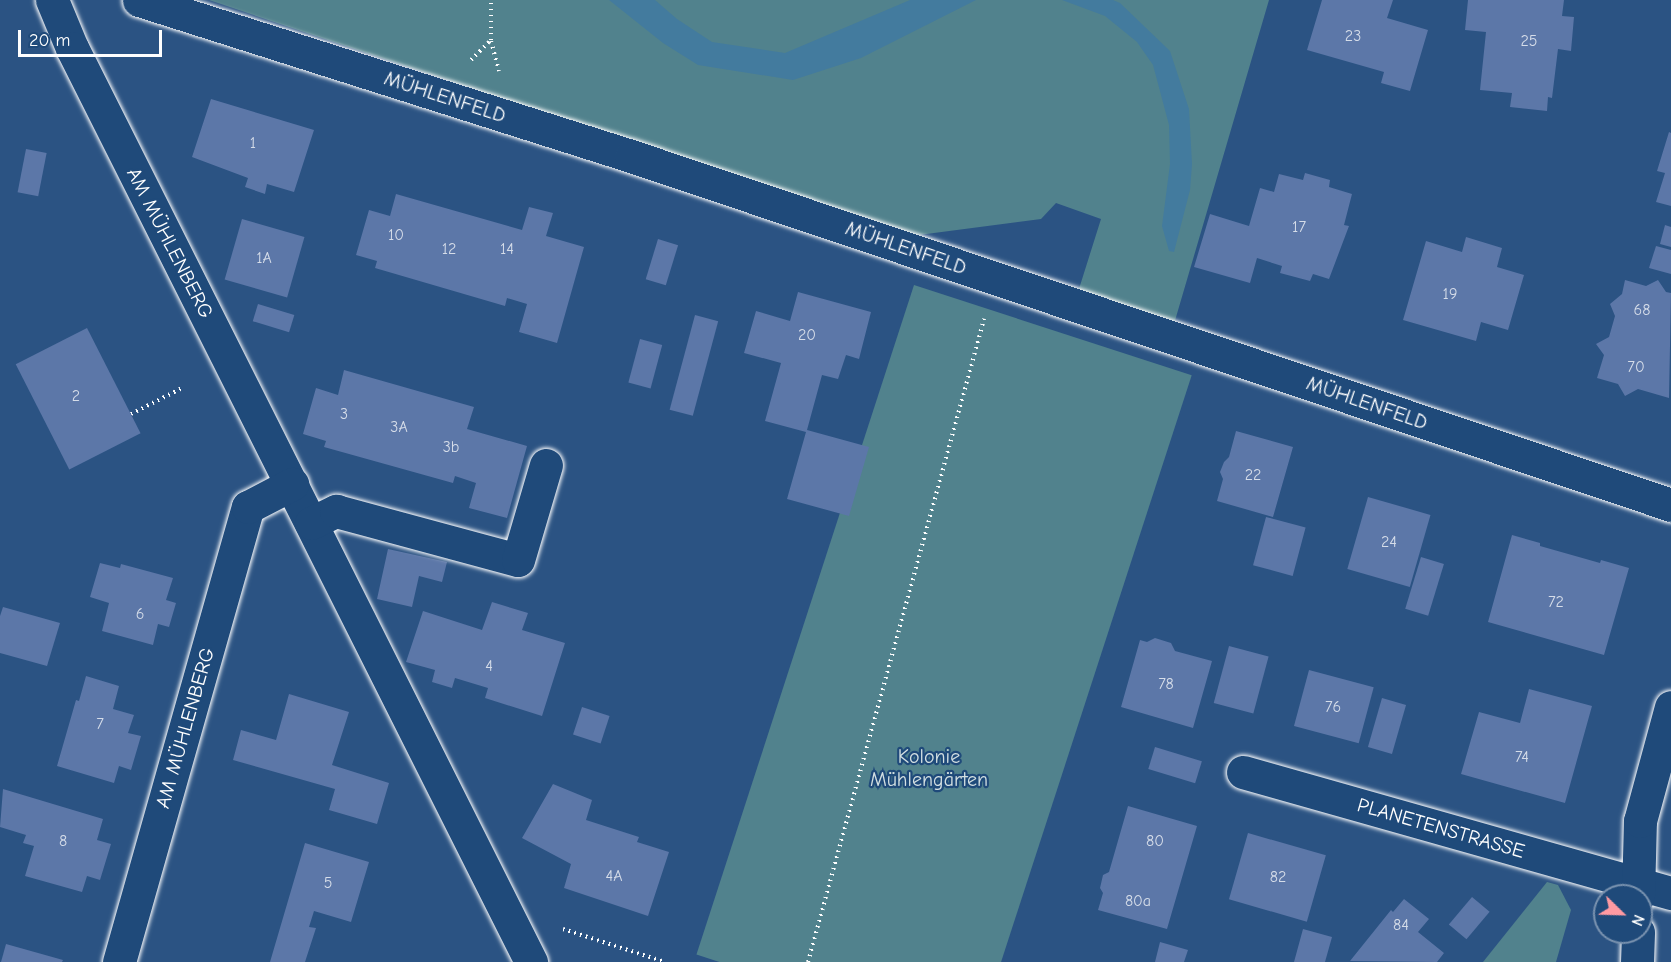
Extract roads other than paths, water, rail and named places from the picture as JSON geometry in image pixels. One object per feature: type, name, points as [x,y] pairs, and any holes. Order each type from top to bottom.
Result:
[{"type":"street","name":"AM MÜHLENBERG","points":[[52,0],[78,59],[446,788],[531,962]]},
{"type":"street","name":"MÜHLENFELD","points":[[139,0],[631,156],[1671,505]]},
{"type":"street","points":[[311,523],[336,511],[518,560],[546,465]]},
{"type":"street","name":"AM MÜHLENBERG","points":[[119,962],[248,507],[292,484]]},
{"type":"street","points":[[1638,884],[1640,821],[1671,706]]},
{"type":"street","name":"PLANETENSTRASSE","points":[[1243,772],[1618,884]]},
{"type":"street","name":"PLANETENSTRASSE","points":[[1653,891],[1671,893]]},
{"type":"street","points":[[1637,962],[1638,944]]},
{"type":"water","points":[[609,0],[655,0],[677,19],[712,42],[785,53],[910,0],[976,0],[861,58],[793,80],[698,65],[663,43]]},
{"type":"water","points":[[1062,0],[1113,0],[1120,3],[1170,51],[1189,109],[1192,164],[1190,190],[1174,252],[1169,251],[1162,226],[1170,164],[1169,125],[1153,65],[1137,42],[1105,16]]},
{"type":"park label","name":"Kolonie Mühlengärten","points":[[929,768]]}]
